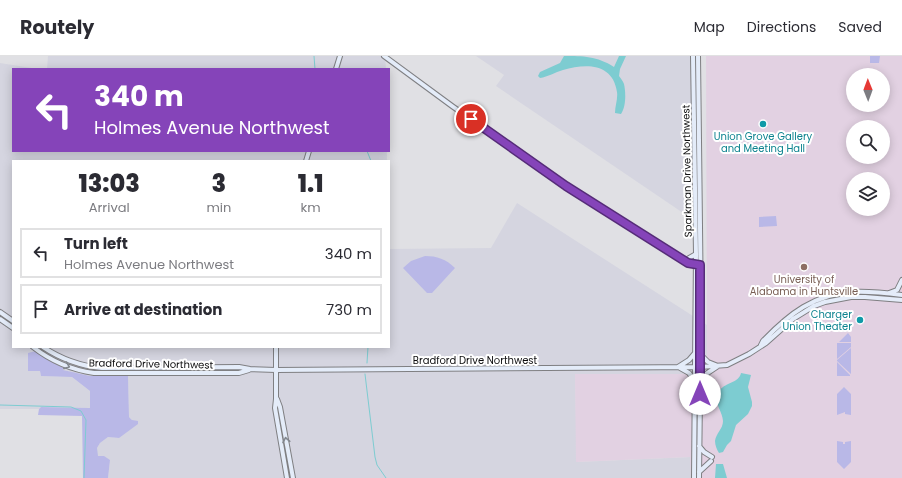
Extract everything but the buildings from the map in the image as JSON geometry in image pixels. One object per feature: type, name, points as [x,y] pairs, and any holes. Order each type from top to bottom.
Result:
[{"type":"main road","points":[[336,68],[340,56]]},
{"type":"main road","points":[[384,56],[557,180],[684,261],[698,265]]},
{"type":"main road","name":"Sparkman Drive Northwest","points":[[693,56],[696,254],[698,265],[695,353],[701,382],[699,478]]},
{"type":"main road","name":"Sparkman Drive Northwest","points":[[694,478],[695,380],[700,354],[698,265],[698,56]]},
{"type":"main road","points":[[684,261],[696,254]]},
{"type":"main road","points":[[887,294],[897,290],[902,280]]},
{"type":"main road","points":[[760,346],[781,322],[795,311],[810,303],[829,296],[851,292],[902,295]]},
{"type":"main road","points":[[701,382],[706,374],[718,366],[727,365],[766,343],[794,319],[814,306],[843,298],[858,297],[902,300]]},
{"type":"main road","points":[[0,312],[12,320]]},
{"type":"main road","points":[[0,319],[12,327]]},
{"type":"main road","name":"Bradford Drive Northwest","points":[[35,348],[60,364],[81,371],[94,373],[239,373],[250,369]]},
{"type":"main road","name":"Bradford Drive Northwest","points":[[45,348],[57,356],[69,361],[94,367],[239,367],[276,370],[718,366]]},
{"type":"main road","points":[[276,348],[275,408],[287,478]]},
{"type":"main road","points":[[695,353],[689,360],[678,367],[689,373],[695,380]]},
{"type":"main road","points":[[700,354],[708,362],[718,366]]},
{"type":"main road","points":[[276,399],[280,407],[293,478]]},
{"type":"main road","points":[[699,446],[712,459],[699,472]]},
{"type":"shaded area","points":[[48,56],[385,56],[386,68],[47,68]]},
{"type":"shaded area","points":[[476,56],[690,56],[692,115],[692,219],[496,86],[504,75]]},
{"type":"shaded area","points":[[564,56],[596,59],[608,63],[614,67],[619,56],[626,56],[620,69],[619,76],[624,83],[625,92],[625,104],[621,114],[615,113],[617,92],[610,75],[604,70],[589,66],[581,66],[563,70],[540,78],[538,76],[540,72],[560,63]]},
{"type":"shaded area","name":"University of Alabama in Huntsville","points":[[706,56],[902,56],[902,478],[691,478],[690,457],[576,462],[575,374],[709,374],[707,357]]},
{"type":"shaded area","points":[[870,56],[880,56],[879,63],[870,63]]},
{"type":"shaded area","points":[[0,63],[32,68],[12,68],[12,152],[387,152],[387,160],[12,160],[12,348],[390,348],[390,249],[491,248],[517,203],[707,325],[707,357],[709,374],[575,374],[577,462],[691,457],[691,478],[108,478],[110,460],[97,456],[97,448],[100,443],[108,437],[119,438],[132,420],[129,417],[128,376],[90,376],[74,373],[63,370],[64,368],[36,351],[41,376],[72,377],[90,391],[90,408],[41,407],[39,409],[0,409]]},
{"type":"shaded area","points":[[776,216],[777,226],[759,227],[759,217]]},
{"type":"shaded area","points":[[425,256],[441,259],[448,262],[455,268],[432,293],[427,293],[403,268],[411,261]]},
{"type":"shaded area","points":[[848,333],[851,337],[851,342],[839,342]]},
{"type":"shaded area","points":[[837,343],[851,343],[851,347],[837,359]]},
{"type":"shaded area","points":[[851,348],[851,374],[837,360]]},
{"type":"shaded area","points":[[36,351],[64,368],[63,370],[90,376],[128,376],[129,417],[132,420],[138,421],[138,424],[119,438],[108,437],[100,443],[97,448],[98,456],[104,456],[110,460],[108,478],[83,478],[82,416],[38,415],[41,407],[90,408],[90,391],[72,377],[41,376],[40,371],[28,371],[28,353]]},
{"type":"shaded area","points":[[837,362],[850,375],[850,376],[837,376]]},
{"type":"shaded area","points":[[741,373],[751,375],[748,387],[752,406],[748,414],[736,425],[731,441],[723,452],[719,453],[715,441],[723,421],[717,402],[718,395],[723,387],[738,379]]},
{"type":"shaded area","points":[[844,387],[851,394],[851,415],[845,414],[845,412],[837,415],[837,394]]},
{"type":"shaded area","points":[[837,441],[845,444],[845,442],[851,441],[851,462],[844,469],[837,462]]},
{"type":"shaded area","points":[[716,464],[723,464],[727,478],[715,478]]},
{"type":"waterway","points":[[314,56],[315,68]]},
{"type":"waterway","points":[[367,152],[371,160]]},
{"type":"waterway","points":[[367,363],[368,348]]},
{"type":"waterway","points":[[365,374],[375,457],[377,465],[386,478]]},
{"type":"waterway","points":[[0,405],[71,407],[81,411],[86,420],[84,478]]},
{"type":"place","name":"Union Grove Gallery and Meeting Hall","points":[[763,124]]},
{"type":"place","name":"University of Alabama in Huntsville","points":[[804,267]]},
{"type":"place","name":"Charger Union Theater","points":[[860,320]]},
{"type":"route","points":[[471,119],[557,180],[607,213],[688,263],[700,265],[700,394]]}]
